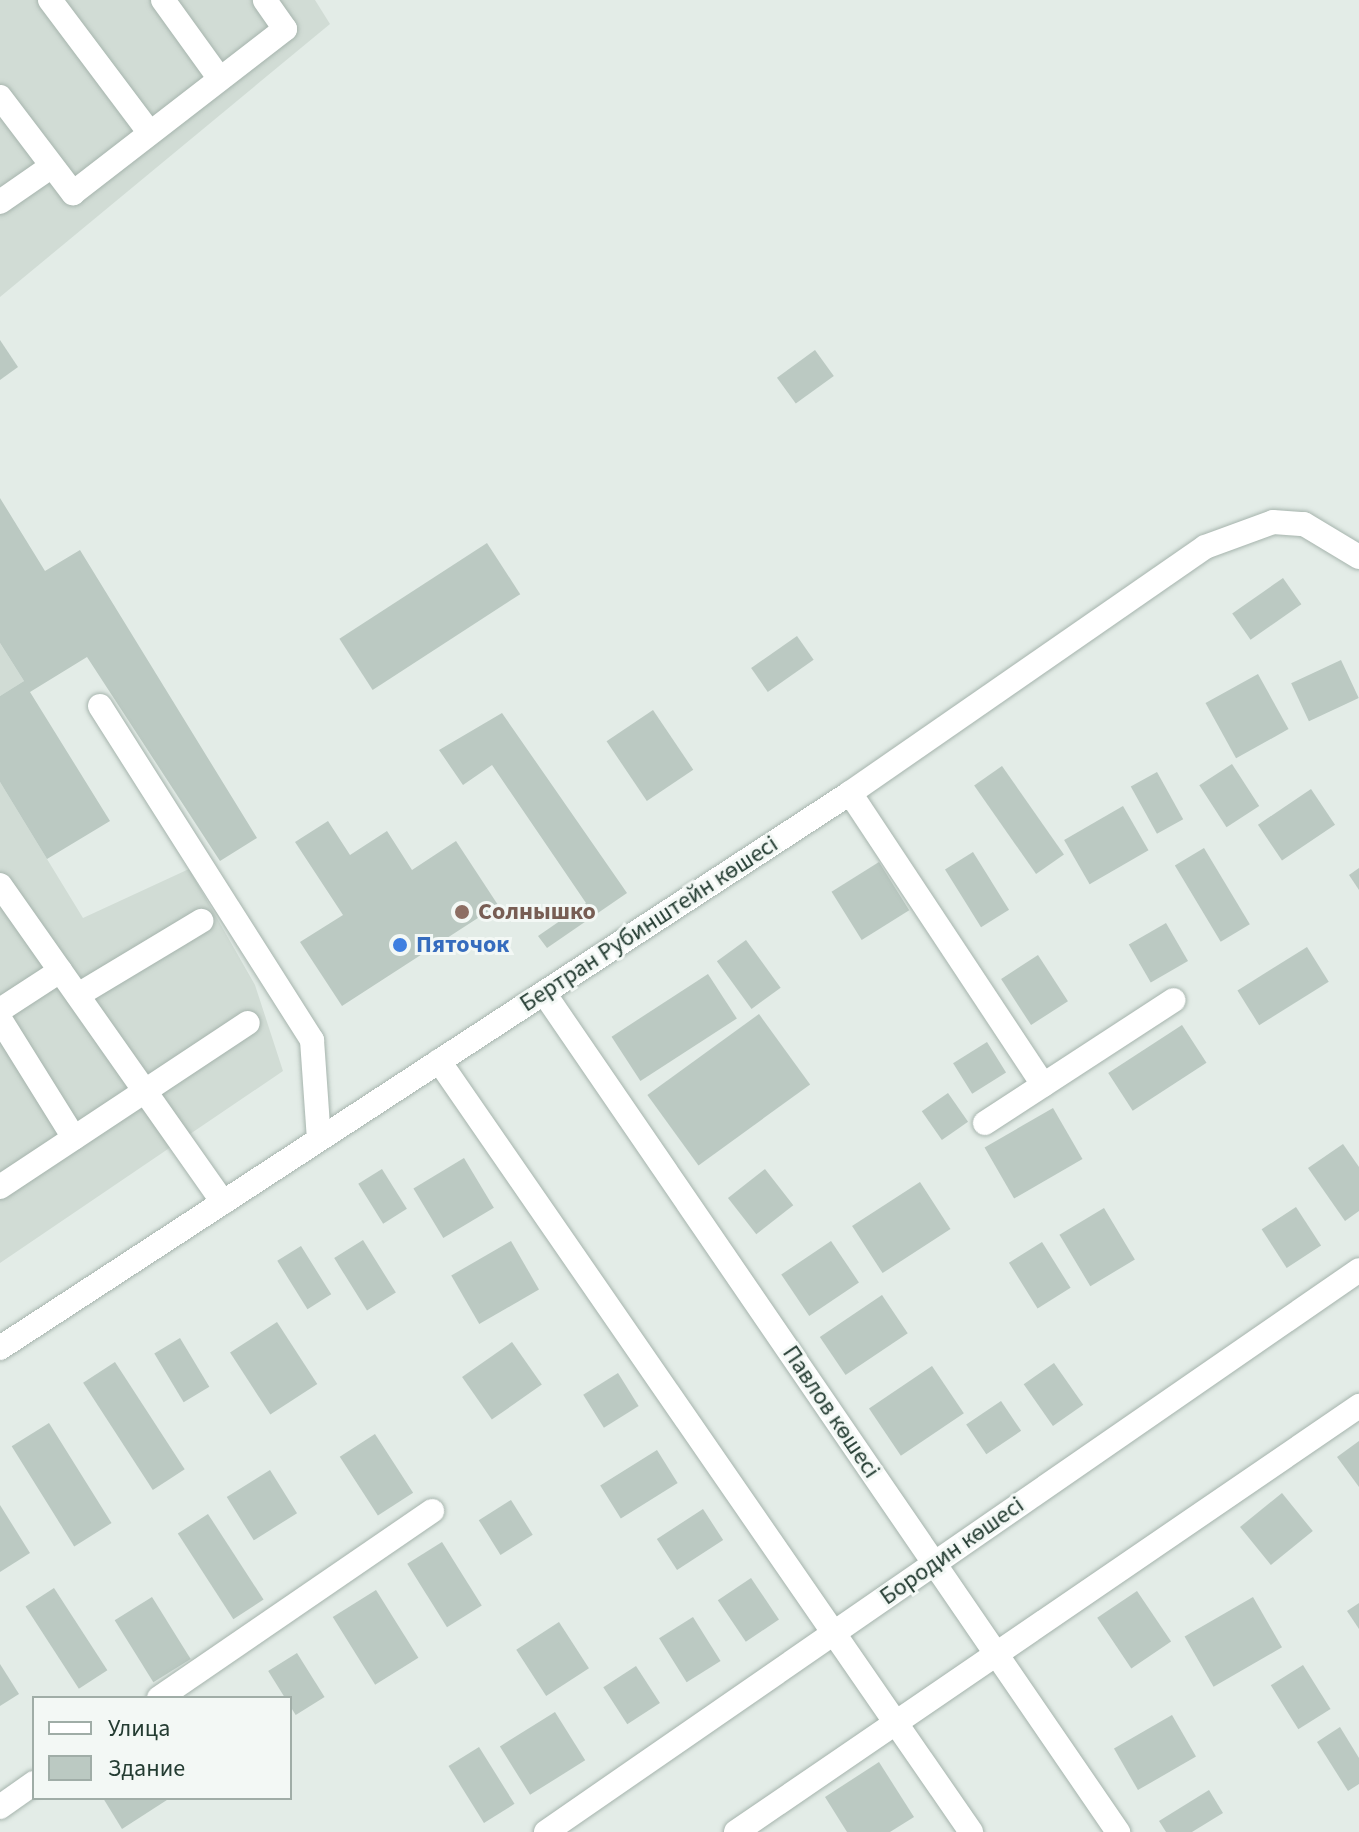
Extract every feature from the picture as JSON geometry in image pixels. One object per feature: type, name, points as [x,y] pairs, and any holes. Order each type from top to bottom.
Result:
[{"type":"street","points":[[50,0],[150,133]]},
{"type":"street","points":[[163,0],[220,79]]},
{"type":"street","points":[[0,97],[73,193],[285,29],[265,0]]},
{"type":"street","points":[[0,202],[52,166]]},
{"type":"street","name":"Бертран Рубинштейн көшесі","points":[[0,1348],[850,793],[1205,547],[1273,522],[1304,524],[1359,557]]},
{"type":"street","points":[[100,706],[312,1040],[319,1139]]},
{"type":"street","points":[[850,793],[1043,1085]]},
{"type":"street","points":[[0,885],[223,1202]]},
{"type":"street","points":[[78,995],[201,921]]},
{"type":"street","points":[[0,1010],[60,971]]},
{"type":"street","name":"Павлов көшесі","points":[[544,993],[1118,1832]]},
{"type":"street","points":[[985,1123],[1174,1000]]},
{"type":"street","points":[[0,1019],[74,1138]]},
{"type":"street","points":[[0,1187],[248,1023]]},
{"type":"street","points":[[439,1061],[971,1832]]},
{"type":"street","name":"Бородин көшесі","points":[[546,1832],[1359,1270]]},
{"type":"street","points":[[736,1832],[1359,1406]]},
{"type":"street","points":[[162,1696],[432,1511]]},
{"type":"street","points":[[0,1807],[32,1784]]},
{"type":"shaded area","points":[[0,0],[315,0],[330,24],[0,297]]},
{"type":"shaded area","points":[[0,643],[24,681],[0,696]]},
{"type":"shaded area","points":[[0,782],[83,918],[189,869],[255,985],[283,1071],[0,1263]]},
{"type":"building","points":[[0,340],[18,367],[0,380]]},
{"type":"building","points":[[815,350],[834,376],[796,404],[777,378]]},
{"type":"building","points":[[0,498],[45,571],[80,550],[257,838],[220,861],[87,657],[30,692],[110,821],[47,859],[0,782],[0,696],[24,681],[0,643]]},
{"type":"building","points":[[487,543],[520,594],[373,690],[339,639]]},
{"type":"building","points":[[1283,578],[1301,604],[1251,640],[1232,614]]},
{"type":"building","points":[[797,636],[814,660],[768,692],[751,668]]},
{"type":"building","points":[[1341,660],[1359,698],[1309,721],[1291,683]]},
{"type":"building","points":[[1258,674],[1289,729],[1236,758],[1206,703]]},
{"type":"building","points":[[653,710],[693,770],[647,801],[607,741]]},
{"type":"building","points":[[502,713],[627,893],[547,948],[538,936],[586,903],[492,765],[463,785],[439,750]]},
{"type":"building","points":[[1232,764],[1259,806],[1227,827],[1199,785]]},
{"type":"building","points":[[1002,766],[1064,854],[1036,874],[974,786]]},
{"type":"building","points":[[1157,772],[1183,819],[1157,834],[1131,787]]},
{"type":"building","points":[[1311,789],[1335,825],[1282,860],[1258,825]]},
{"type":"building","points":[[1123,806],[1148,850],[1090,884],[1064,840]]},
{"type":"building","points":[[328,821],[350,855],[387,831],[412,870],[456,841],[498,905],[342,1006],[300,942],[343,915],[295,842]]},
{"type":"building","points":[[1204,848],[1250,924],[1221,942],[1175,866]]},
{"type":"building","points":[[973,852],[1009,910],[981,927],[945,869]]},
{"type":"building","points":[[879,862],[909,910],[862,940],[832,892]]},
{"type":"building","points":[[1359,868],[1359,890],[1349,875]]},
{"type":"building","points":[[1166,923],[1188,961],[1151,983],[1129,944]]},
{"type":"building","points":[[746,940],[781,988],[752,1009],[717,961]]},
{"type":"building","points":[[1307,947],[1329,982],[1259,1025],[1237,990]]},
{"type":"building","points":[[1038,955],[1068,1001],[1031,1025],[1001,979]]},
{"type":"building","points":[[708,974],[737,1018],[640,1081],[612,1037]]},
{"type":"building","points":[[759,1014],[810,1084],[698,1165],[647,1095]]},
{"type":"building","points":[[1182,1025],[1207,1063],[1133,1111],[1108,1073]]},
{"type":"building","points":[[987,1042],[1006,1073],[972,1094],[953,1063]]},
{"type":"building","points":[[948,1093],[968,1122],[942,1140],[922,1111]]},
{"type":"building","points":[[1053,1108],[1082,1159],[1014,1199],[985,1148]]},
{"type":"building","points":[[1343,1144],[1359,1167],[1359,1211],[1345,1221],[1308,1168]]},
{"type":"building","points":[[464,1158],[494,1208],[443,1238],[413,1188]]},
{"type":"building","points":[[382,1169],[407,1209],[383,1224],[358,1184]]},
{"type":"building","points":[[765,1169],[793,1205],[756,1234],[728,1198]]},
{"type":"building","points":[[920,1182],[950,1229],[883,1273],[852,1226]]},
{"type":"building","points":[[1296,1207],[1321,1246],[1287,1268],[1262,1229]]},
{"type":"building","points":[[1104,1208],[1135,1259],[1090,1286],[1059,1235]]},
{"type":"building","points":[[363,1240],[396,1293],[367,1311],[334,1258]]},
{"type":"building","points":[[511,1241],[539,1289],[479,1324],[451,1276]]},
{"type":"building","points":[[831,1241],[859,1282],[809,1316],[781,1275]]},
{"type":"building","points":[[1042,1242],[1071,1288],[1038,1308],[1009,1263]]},
{"type":"building","points":[[301,1246],[331,1294],[307,1309],[277,1261]]},
{"type":"building","points":[[882,1295],[908,1333],[846,1375],[820,1337]]},
{"type":"building","points":[[277,1322],[317,1384],[270,1415],[230,1352]]},
{"type":"building","points":[[180,1338],[209,1387],[184,1402],[154,1353]]},
{"type":"building","points":[[512,1342],[542,1385],[492,1420],[462,1377]]},
{"type":"building","points":[[115,1362],[185,1469],[153,1490],[83,1383]]},
{"type":"building","points":[[1054,1363],[1083,1405],[1053,1426],[1024,1384]]},
{"type":"building","points":[[932,1366],[964,1413],[901,1456],[869,1408]]},
{"type":"building","points":[[618,1373],[639,1406],[604,1428],[583,1395]]},
{"type":"building","points":[[1001,1401],[1021,1431],[986,1454],[966,1424]]},
{"type":"building","points":[[49,1423],[112,1523],[74,1546],[12,1446]]},
{"type":"building","points":[[375,1434],[413,1493],[378,1516],[340,1457]]},
{"type":"building","points":[[1359,1441],[1359,1487],[1337,1457]]},
{"type":"building","points":[[657,1450],[678,1483],[621,1519],[600,1486]]},
{"type":"building","points":[[270,1470],[297,1513],[254,1540],[227,1497]]},
{"type":"building","points":[[1282,1493],[1313,1531],[1271,1565],[1240,1527]]},
{"type":"building","points":[[511,1500],[533,1535],[501,1555],[479,1520]]},
{"type":"building","points":[[0,1505],[30,1553],[0,1572]]},
{"type":"building","points":[[703,1509],[723,1540],[677,1570],[657,1539]]},
{"type":"building","points":[[208,1514],[264,1600],[233,1619],[178,1534]]},
{"type":"building","points":[[442,1542],[482,1606],[447,1627],[407,1564]]},
{"type":"building","points":[[751,1578],[779,1619],[746,1642],[718,1600]]},
{"type":"building","points":[[54,1588],[107,1670],[79,1689],[25,1607]]},
{"type":"building","points":[[376,1590],[418,1658],[375,1685],[333,1617]]},
{"type":"building","points":[[1137,1591],[1171,1642],[1131,1668],[1097,1618]]},
{"type":"building","points":[[152,1597],[191,1659],[153,1682],[115,1620]]},
{"type":"building","points":[[1253,1597],[1282,1647],[1214,1687],[1185,1636]]},
{"type":"building","points":[[1359,1603],[1359,1629],[1347,1611]]},
{"type":"building","points":[[693,1617],[721,1661],[687,1682],[659,1638]]},
{"type":"building","points":[[559,1622],[589,1668],[546,1696],[516,1650]]},
{"type":"building","points":[[297,1653],[325,1697],[296,1715],[292,1709],[292,1696],[284,1696],[268,1671]]},
{"type":"building","points":[[0,1664],[19,1694],[0,1706]]},
{"type":"building","points":[[1303,1665],[1331,1709],[1298,1729],[1271,1685]]},
{"type":"building","points":[[636,1666],[660,1703],[627,1724],[603,1687]]},
{"type":"building","points":[[555,1712],[585,1760],[530,1795],[500,1746]]},
{"type":"building","points":[[1172,1715],[1196,1757],[1138,1790],[1114,1748]]},
{"type":"building","points":[[1340,1727],[1359,1758],[1359,1784],[1348,1791],[1317,1742]]},
{"type":"building","points":[[479,1747],[515,1804],[484,1823],[448,1766]]},
{"type":"building","points":[[879,1762],[914,1817],[890,1832],[847,1832],[825,1797]]},
{"type":"building","points":[[1209,1790],[1223,1813],[1192,1832],[1166,1832],[1159,1821]]},
{"type":"building","points":[[104,1800],[167,1800],[122,1829]]},
{"type":"place","name":"Солнышко","points":[[462,912]]},
{"type":"place","name":"Пяточок","points":[[400,945]]}]
